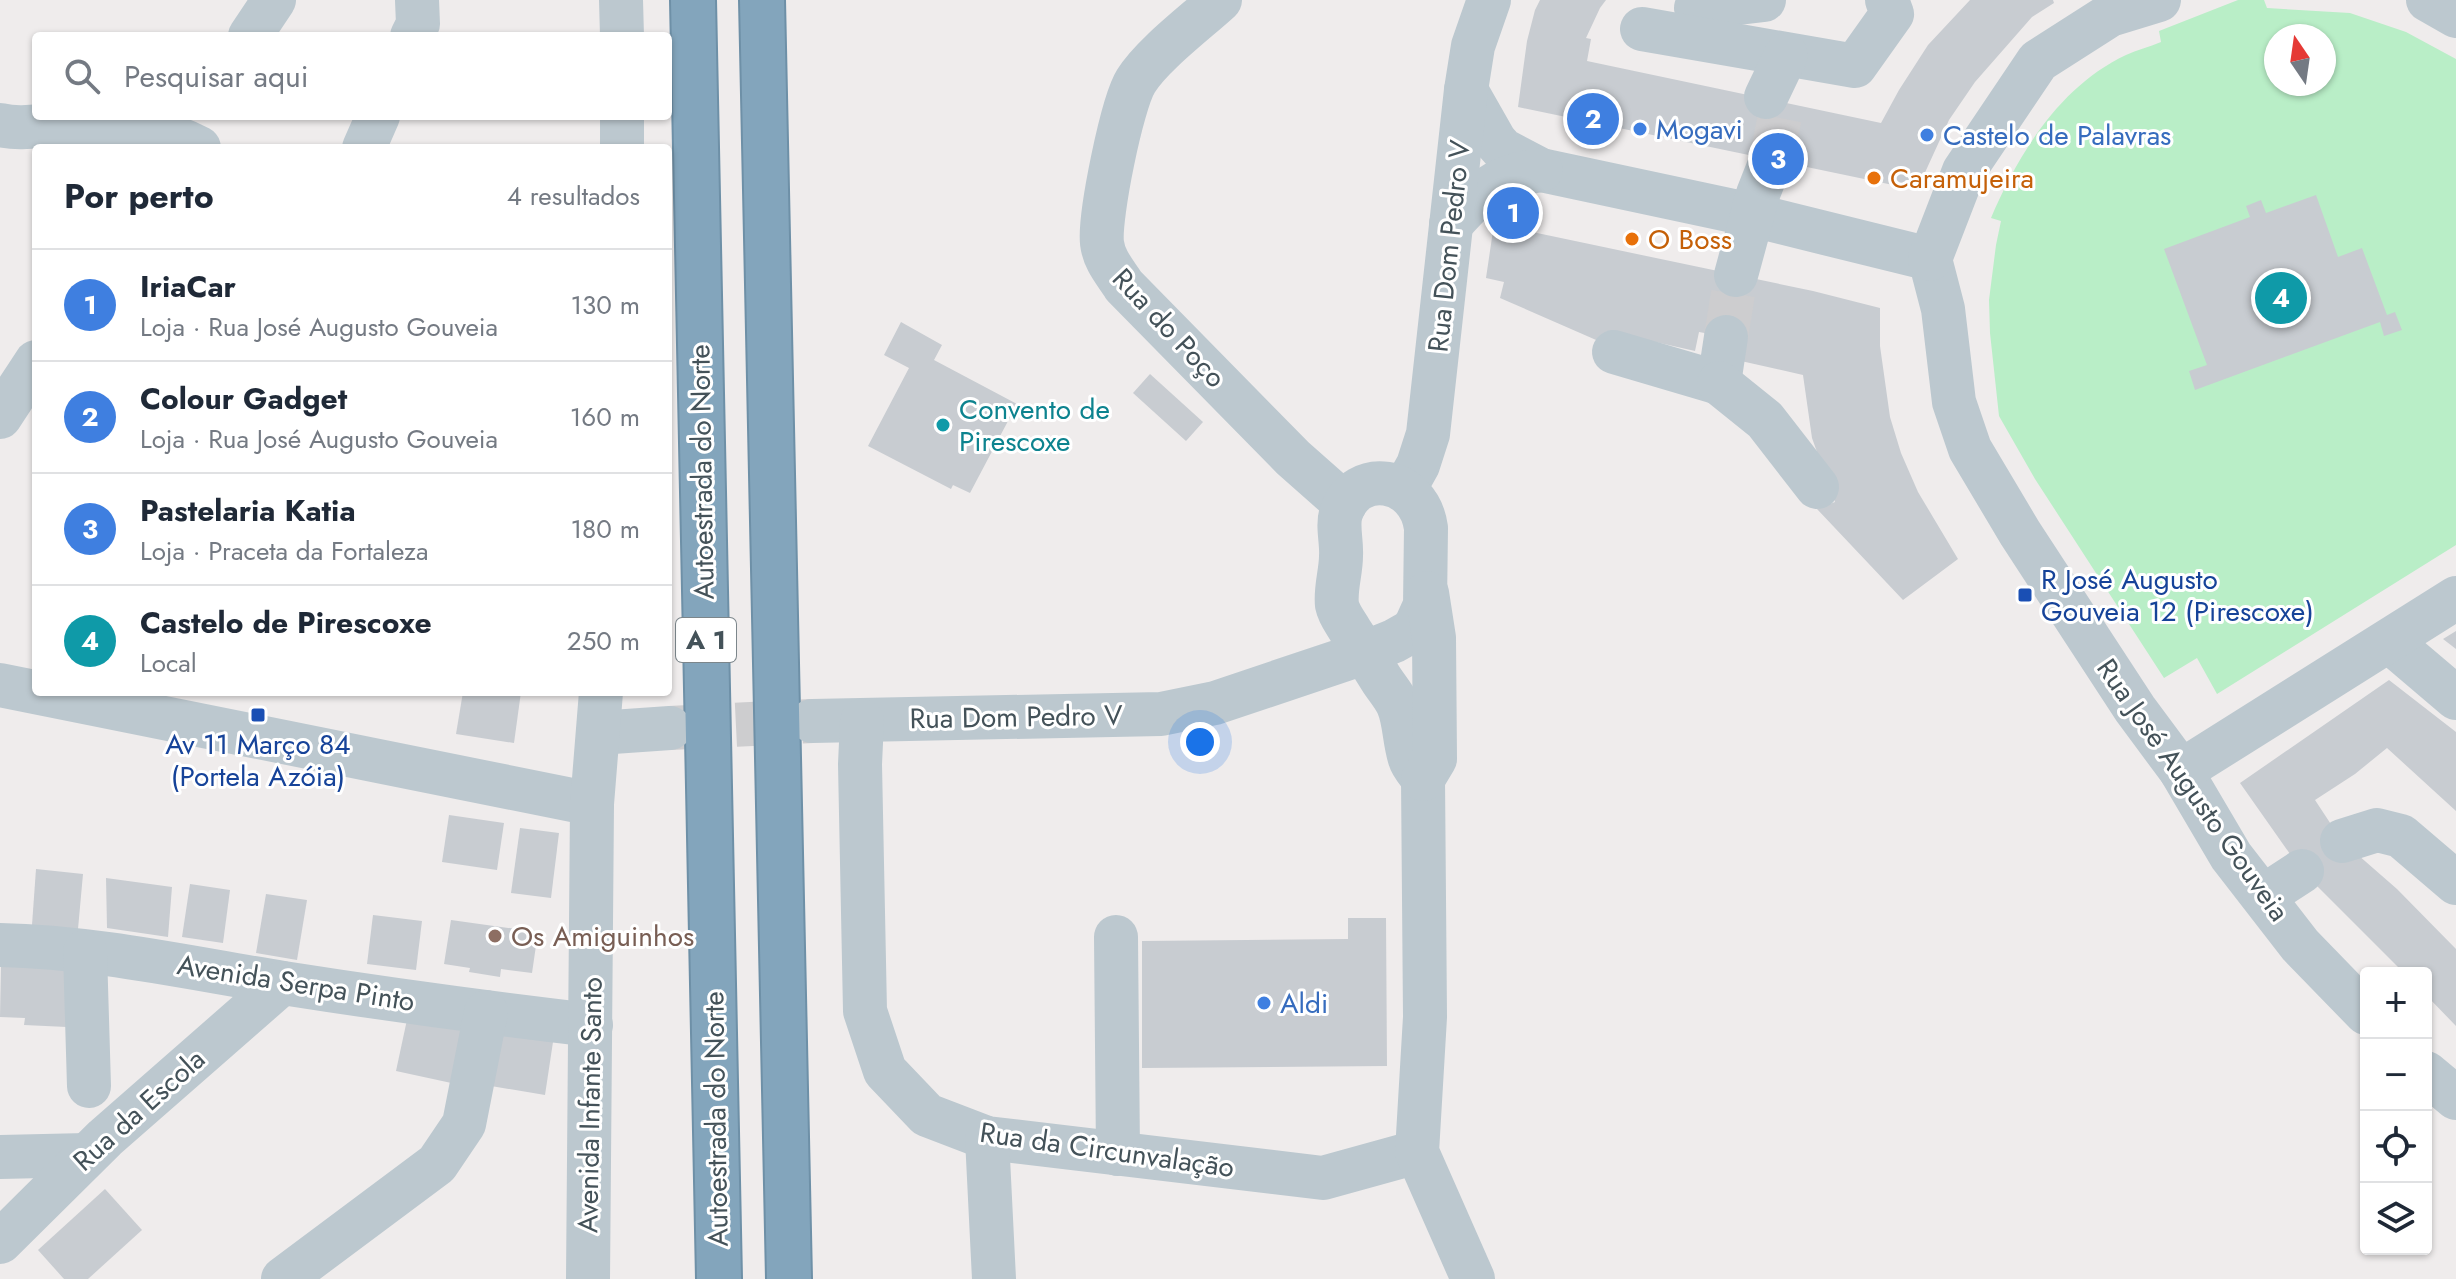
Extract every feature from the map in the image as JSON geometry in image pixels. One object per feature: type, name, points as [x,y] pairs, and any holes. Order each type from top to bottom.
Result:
[{"type":"highway","name":"Autoestrada do Norte","points":[[693,0],[719,1279]]},
{"type":"highway","name":"A 1","points":[[762,0],[789,1279]]},
{"type":"street","points":[[253,32],[274,0]]},
{"type":"street","points":[[414,32],[418,24],[417,0]]},
{"type":"street","points":[[621,0],[622,32]]},
{"type":"street","name":"Rua do Poço","points":[[1220,0],[1146,68],[1129,95],[1104,210],[1102,244],[1107,262],[1124,286],[1293,458],[1345,504]]},
{"type":"street","name":"Rua Dom Pedro V","points":[[812,721],[1161,714],[1215,703],[1416,625],[1425,605],[1424,516],[1415,499],[1404,490],[1418,465],[1428,434],[1466,90],[1473,46],[1489,0]]},
{"type":"street","points":[[1696,8],[1764,0]]},
{"type":"street","points":[[1642,29],[1855,66],[1892,14],[1887,0]]},
{"type":"street","points":[[1451,224],[1492,185],[1541,170],[1759,182],[1930,259],[1964,171],[2038,61],[2110,15],[2159,0]]},
{"type":"street","points":[[2428,0],[2456,16]]},
{"type":"street","points":[[1774,99],[1786,55]]},
{"type":"street","points":[[1466,90],[1503,150],[1541,170]]},
{"type":"street","points":[[366,144],[376,120]]},
{"type":"street","points":[[622,120],[622,144]]},
{"type":"street","points":[[0,125],[15,129],[63,124],[126,125],[188,138]]},
{"type":"street","points":[[1736,275],[1759,182]]},
{"type":"street","name":"Rua José Augusto Gouveia","points":[[1930,259],[1943,309],[1954,402],[1970,449],[2020,533],[2135,709],[2181,771],[2231,856],[2300,945],[2360,1007]]},
{"type":"street","points":[[1719,383],[1726,337]]},
{"type":"street","points":[[1614,352],[1719,383],[1765,420],[1817,487]]},
{"type":"street","points":[[0,417],[32,368]]},
{"type":"street","points":[[1345,504],[1359,490],[1378,484],[1396,485],[1404,490]]},
{"type":"street","name":"Rua Dom Pedro V","points":[[1345,504],[1339,525],[1342,559],[1337,603],[1343,620],[1370,642],[1398,705],[1411,761],[1423,779],[1435,759],[1434,638],[1426,588]]},
{"type":"street","name":"Rua Dom Pedro V","points":[[1263,685],[1296,658],[1313,639],[1340,577]]},
{"type":"street","points":[[2181,771],[2456,598]]},
{"type":"street","points":[[2389,641],[2456,698]]},
{"type":"street","points":[[0,685],[32,691]]},
{"type":"street","points":[[55,696],[592,804]]},
{"type":"street","points":[[600,712],[670,728]]},
{"type":"street","name":"Avenida Infante Santo","points":[[584,1278],[591,1025],[592,804],[600,712]]},
{"type":"street","name":"Rua da Circunvalação","points":[[862,721],[860,764],[865,1011],[885,1071],[927,1115],[987,1138],[1323,1178],[1417,1152]]},
{"type":"street","points":[[1423,779],[1425,1017],[1417,1152],[1473,1279]]},
{"type":"street","points":[[2342,841],[2377,830],[2401,836],[2456,883]]},
{"type":"street","points":[[2264,896],[2302,871]]},
{"type":"street","points":[[1116,937],[1118,1154]]},
{"type":"street","name":"Avenida Serpa Pinto","points":[[0,945],[85,952],[282,983],[591,1025]]},
{"type":"street","points":[[85,952],[89,1086]]},
{"type":"street","name":"Rua da Escola","points":[[0,1242],[87,1155],[282,983]]},
{"type":"street","points":[[283,1279],[437,1164],[464,1124],[486,1012]]},
{"type":"street","points":[[2432,1078],[2456,1098]]},
{"type":"street","points":[[987,1138],[994,1279]]},
{"type":"street","points":[[0,1157],[87,1155]]},
{"type":"green space","points":[[2238,0],[2264,0],[2267,8],[2350,13],[2406,32],[2456,59],[2456,545],[2217,694],[2197,658],[2164,678],[2035,479],[1999,416],[1990,333],[1989,300],[2001,221],[1991,218],[2028,146],[2061,103],[2102,68],[2161,42],[2159,31]]},
{"type":"building","points":[[1540,0],[1606,0],[1586,38],[1591,39],[1587,61],[1881,123],[1928,45],[1970,0],[2053,0],[2054,3],[2032,17],[1975,82],[1949,120],[1917,190],[1518,107],[1527,41]]},
{"type":"building","points":[[2316,195],[2338,257],[2362,248],[2387,315],[2395,312],[2402,330],[2384,336],[2380,322],[2195,390],[2189,371],[2207,365],[2164,249],[2250,217],[2246,206],[2261,200],[2266,213]]},
{"type":"building","points":[[1494,224],[1880,308],[1880,346],[1890,417],[1901,453],[1918,492],[1958,559],[1903,600],[1817,509],[1835,502],[1812,438],[1803,375],[1741,361],[1743,340],[1699,332],[1695,351],[1607,331],[1603,343],[1500,298],[1504,282],[1486,278]]},
{"type":"building","name":"Convento de Pirescoxe","points":[[901,322],[942,345],[934,360],[1017,404],[970,493],[953,485],[951,489],[868,446],[909,368],[884,355]]},
{"type":"building","points":[[1150,374],[1203,422],[1186,441],[1133,393]]},
{"type":"building","points":[[2456,631],[2456,649],[2443,639]]},
{"type":"building","points":[[2389,680],[2456,732],[2456,811],[2387,748],[2315,800],[2342,841],[2397,889],[2456,949],[2456,1026],[2432,1001],[2432,967],[2398,967],[2302,871],[2240,783]]},
{"type":"building","points":[[462,696],[520,696],[514,743],[456,734]]},
{"type":"building","points":[[449,815],[504,823],[497,870],[442,862]]},
{"type":"building","points":[[520,828],[559,833],[551,898],[511,893]]},
{"type":"building","points":[[36,869],[83,874],[78,929],[32,925]]},
{"type":"building","points":[[106,878],[172,887],[168,937],[107,928]]},
{"type":"building","points":[[190,884],[230,890],[223,943],[182,937]]},
{"type":"building","points":[[266,894],[307,900],[297,960],[256,953]]},
{"type":"building","points":[[373,915],[422,921],[416,970],[367,964]]},
{"type":"building","name":"Aldi","points":[[1348,918],[1386,918],[1387,1066],[1142,1068],[1142,941],[1348,939]]},
{"type":"building","points":[[451,920],[538,932],[532,973],[501,969],[500,977],[444,964]]},
{"type":"building","points":[[1,966],[69,968],[67,1027],[24,1025],[25,1018],[0,1017]]},
{"type":"building","points":[[408,1015],[470,1024],[456,1084],[396,1071]]},
{"type":"building","points":[[500,1033],[553,1042],[545,1095],[491,1086]]},
{"type":"building","points":[[105,1189],[142,1230],[88,1279],[64,1279],[38,1250]]},
{"type":"tunnel","points":[[1771,161],[1783,101]]},
{"type":"tunnel","points":[[1726,337],[1736,275]]},
{"type":"tunnel","points":[[670,728],[812,721]]},
{"type":"place","name":"Colour Gadget","points":[[1593,119]]},
{"type":"place","name":"Mogavi","points":[[1640,129]]},
{"type":"place","name":"Castelo de Palavras","points":[[1927,135]]},
{"type":"place","name":"Pastelaria Katia","points":[[1778,159]]},
{"type":"place","name":"Caramujeira","points":[[1874,178]]},
{"type":"place","name":"IriaCar","points":[[1513,213]]},
{"type":"place","name":"O Boss","points":[[1632,239]]},
{"type":"place","name":"Castelo de Pirescoxe","points":[[2281,298]]},
{"type":"place","name":"Convento de Pirescoxe","points":[[943,425]]},
{"type":"place","name":"R José Augusto Gouveia 12 (Pirescoxe)","points":[[2025,595]]},
{"type":"place","name":"Av 11 Março 84 (Portela Azóia)","points":[[258,715]]},
{"type":"place","name":"Os Amiguinhos","points":[[495,936]]},
{"type":"place","name":"Aldi","points":[[1264,1003]]}]
